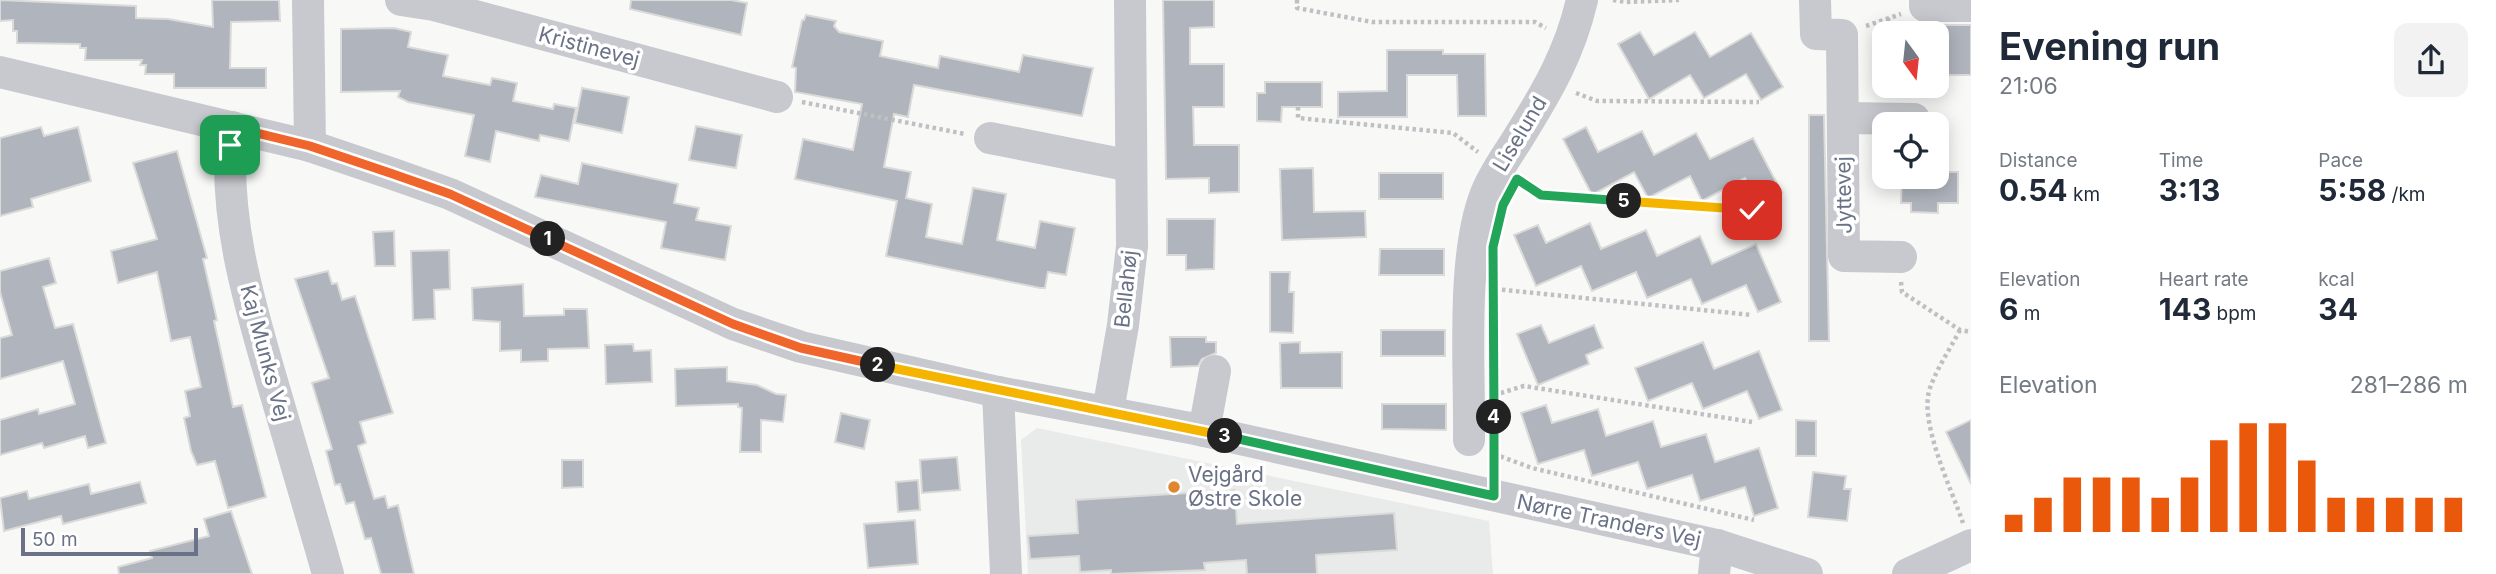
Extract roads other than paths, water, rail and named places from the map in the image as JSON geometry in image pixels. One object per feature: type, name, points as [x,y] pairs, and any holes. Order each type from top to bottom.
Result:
[{"type":"street","points":[[307,0],[310,146]]},
{"type":"street","name":"Kristinevej","points":[[401,0],[434,5],[777,97]]},
{"type":"street","name":"Bellahøj","points":[[1108,411],[1123,325],[1132,246],[1130,0]]},
{"type":"street","name":"Liselund","points":[[1485,445],[1487,288],[1476,223],[1513,176],[1573,40],[1582,0]]},
{"type":"street","name":"Jyttevej","points":[[1815,0],[1816,34],[1842,35],[1844,257],[1900,257]]},
{"type":"street","name":"Nørre Tranders Vej","points":[[0,72],[310,146],[450,194],[733,324],[801,348],[998,392],[1204,431],[1494,496],[1716,559],[1785,564],[1807,574]]},
{"type":"street","points":[[1843,118],[1872,118]]},
{"type":"street","name":"Kaj Munks Vej","points":[[232,127],[230,167],[233,214],[245,284],[328,574]]},
{"type":"street","points":[[989,138],[1131,166]]},
{"type":"street","points":[[1204,431],[1215,371]]},
{"type":"street","points":[[998,392],[1006,574]]},
{"type":"street","points":[[1908,574],[1971,545]]},
{"type":"place","name":"Vejgård Østre Skole","points":[[1174,487]]}]
